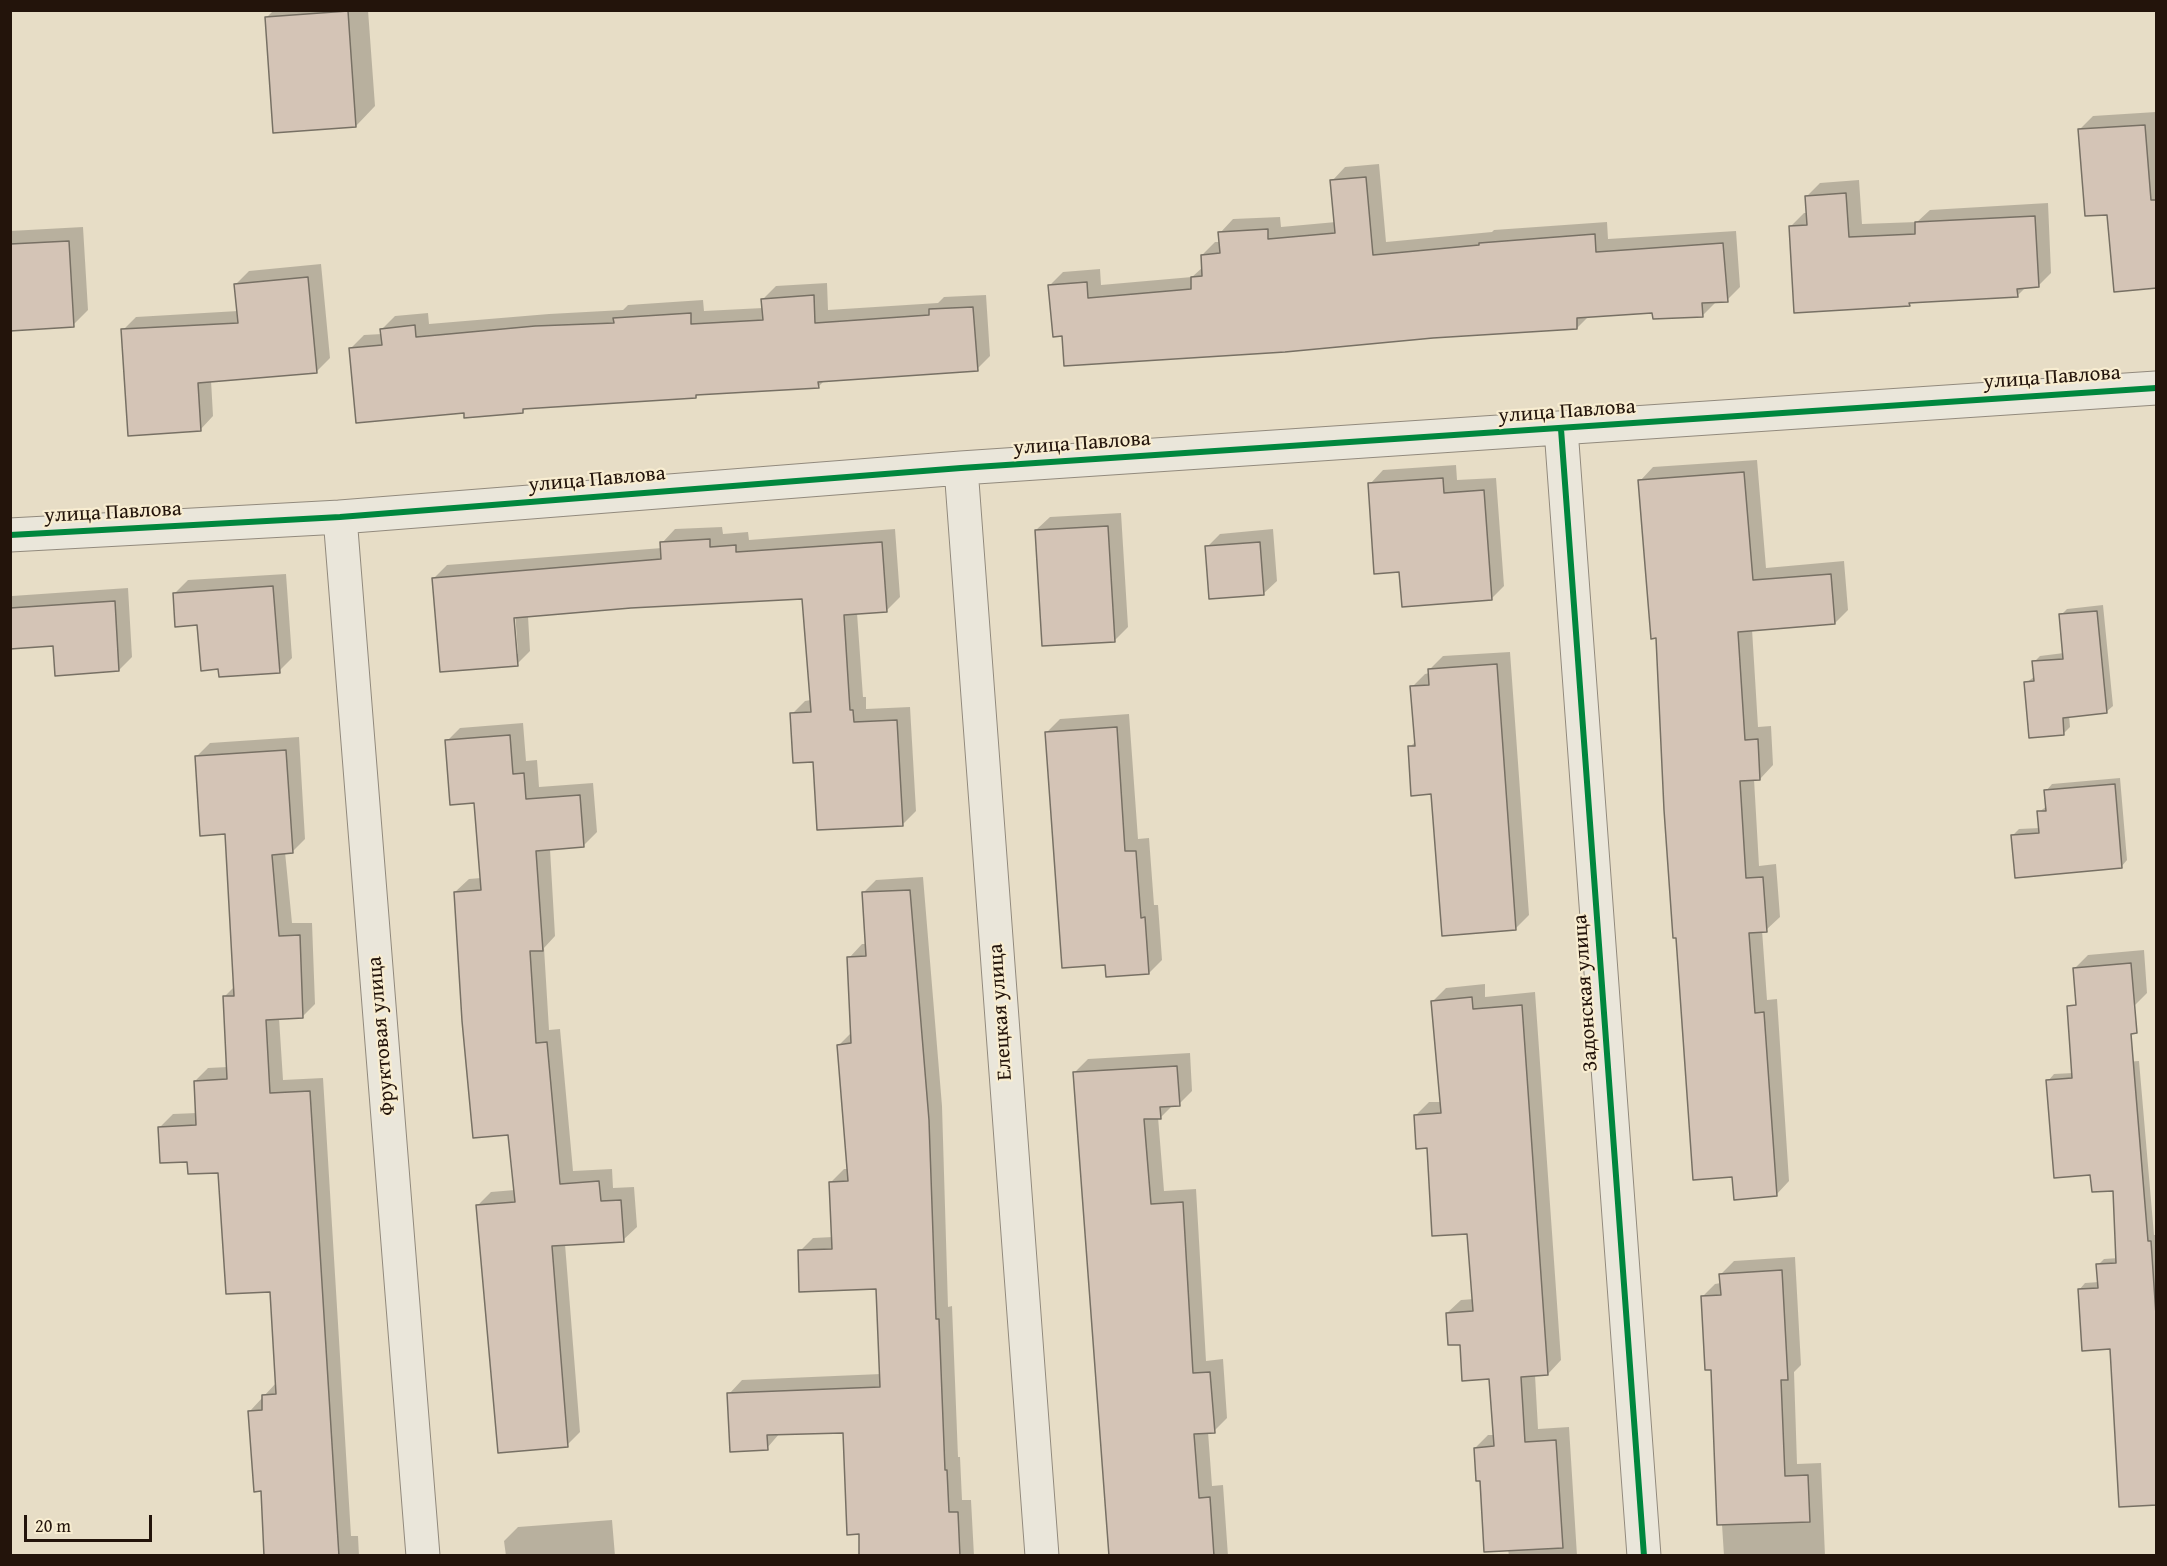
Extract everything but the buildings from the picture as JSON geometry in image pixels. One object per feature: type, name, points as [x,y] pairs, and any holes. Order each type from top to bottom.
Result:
[{"type":"street","name":"улица Павлова","points":[[10,535],[340,517],[961,468],[2157,388]]},
{"type":"street","name":"Задонская улица","points":[[1561,429],[1644,1556]]},
{"type":"street","name":"Елецкая улица","points":[[961,468],[1042,1556]]},
{"type":"street","name":"Фруктовая улица","points":[[340,517],[423,1556]]},
{"type":"cycle path","points":[[10,535],[340,517],[961,468],[2156,388]]},
{"type":"cycle path","points":[[1561,429],[1644,1556]]}]
